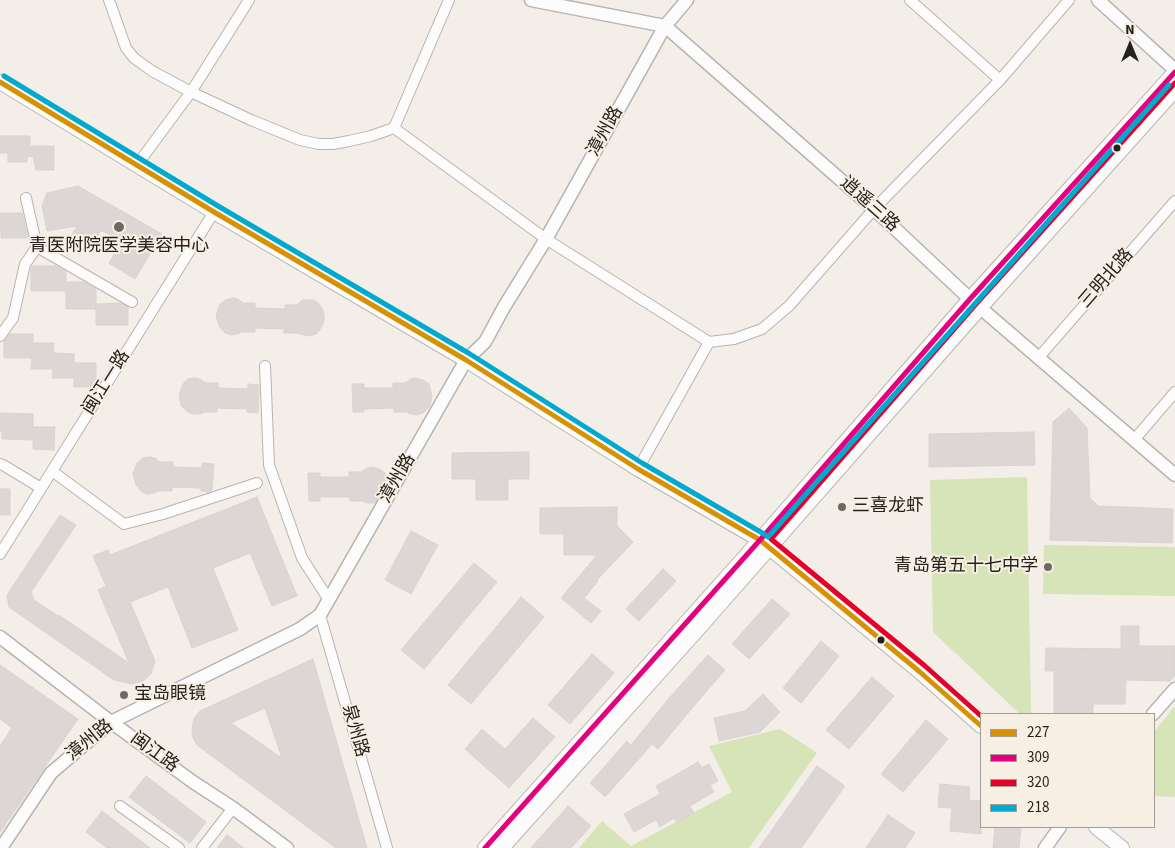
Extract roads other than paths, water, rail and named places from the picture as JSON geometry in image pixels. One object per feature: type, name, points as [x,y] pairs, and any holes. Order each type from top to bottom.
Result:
[{"type":"main road","points":[[485,848],[764,544],[975,304],[1175,71]]},
{"type":"main road","points":[[0,82],[214,212],[466,360],[638,469],[764,544],[920,672],[980,725]]},
{"type":"main road","points":[[975,304],[1175,90]]},
{"type":"main road","points":[[502,848],[699,628],[764,544]]},
{"type":"main road","points":[[1097,828],[1122,848]]},
{"type":"street","points":[[109,0],[126,48],[134,58],[152,71],[191,92],[251,120],[300,140],[319,144],[349,141],[394,128],[449,0]]},
{"type":"street","points":[[137,165],[191,92],[249,0]]},
{"type":"street","points":[[531,0],[665,26]]},
{"type":"street","name":"漳州路","points":[[1,848],[51,773],[112,722],[300,629],[320,615],[466,360],[485,342],[504,307],[546,240],[665,26],[687,0]]},
{"type":"street","points":[[910,0],[1000,80]]},
{"type":"street","points":[[394,128],[546,240],[709,342],[734,339],[762,329],[789,306],[874,210],[1000,80],[1069,0]]},
{"type":"street","points":[[1098,0],[1175,71]]},
{"type":"street","name":"逍遥三路","points":[[665,26],[874,210],[975,304],[1175,475]]},
{"type":"street","points":[[26,198],[37,246],[132,302]]},
{"type":"street","name":"三明北路","points":[[1039,357],[1175,201]]},
{"type":"street","name":"闽江一路","points":[[0,554],[214,212]]},
{"type":"street","points":[[0,336],[12,318],[25,264],[37,246]]},
{"type":"street","points":[[638,469],[709,342]]},
{"type":"street","points":[[266,366],[269,465],[302,558],[329,600]]},
{"type":"street","points":[[1134,440],[1175,392]]},
{"type":"street","points":[[0,464],[42,488]]},
{"type":"street","points":[[52,471],[124,524],[163,514],[257,482]]},
{"type":"street","name":"泉州路","points":[[320,615],[387,848]]},
{"type":"street","name":"闽江路","points":[[0,637],[193,782],[233,808],[287,848]]},
{"type":"street","points":[[1154,713],[1175,689]]},
{"type":"street","points":[[120,806],[179,848]]},
{"type":"street","points":[[202,848],[233,808]]},
{"type":"street","points":[[1045,848],[1059,828]]},
{"type":"place","name":"青医附院医学美容中心","points":[[119,227]]},
{"type":"place","name":"三喜龙虾","points":[[842,507]]},
{"type":"place","name":"青岛第五十七中学","points":[[1048,567]]},
{"type":"place","name":"宝岛眼镜","points":[[124,695]]}]
